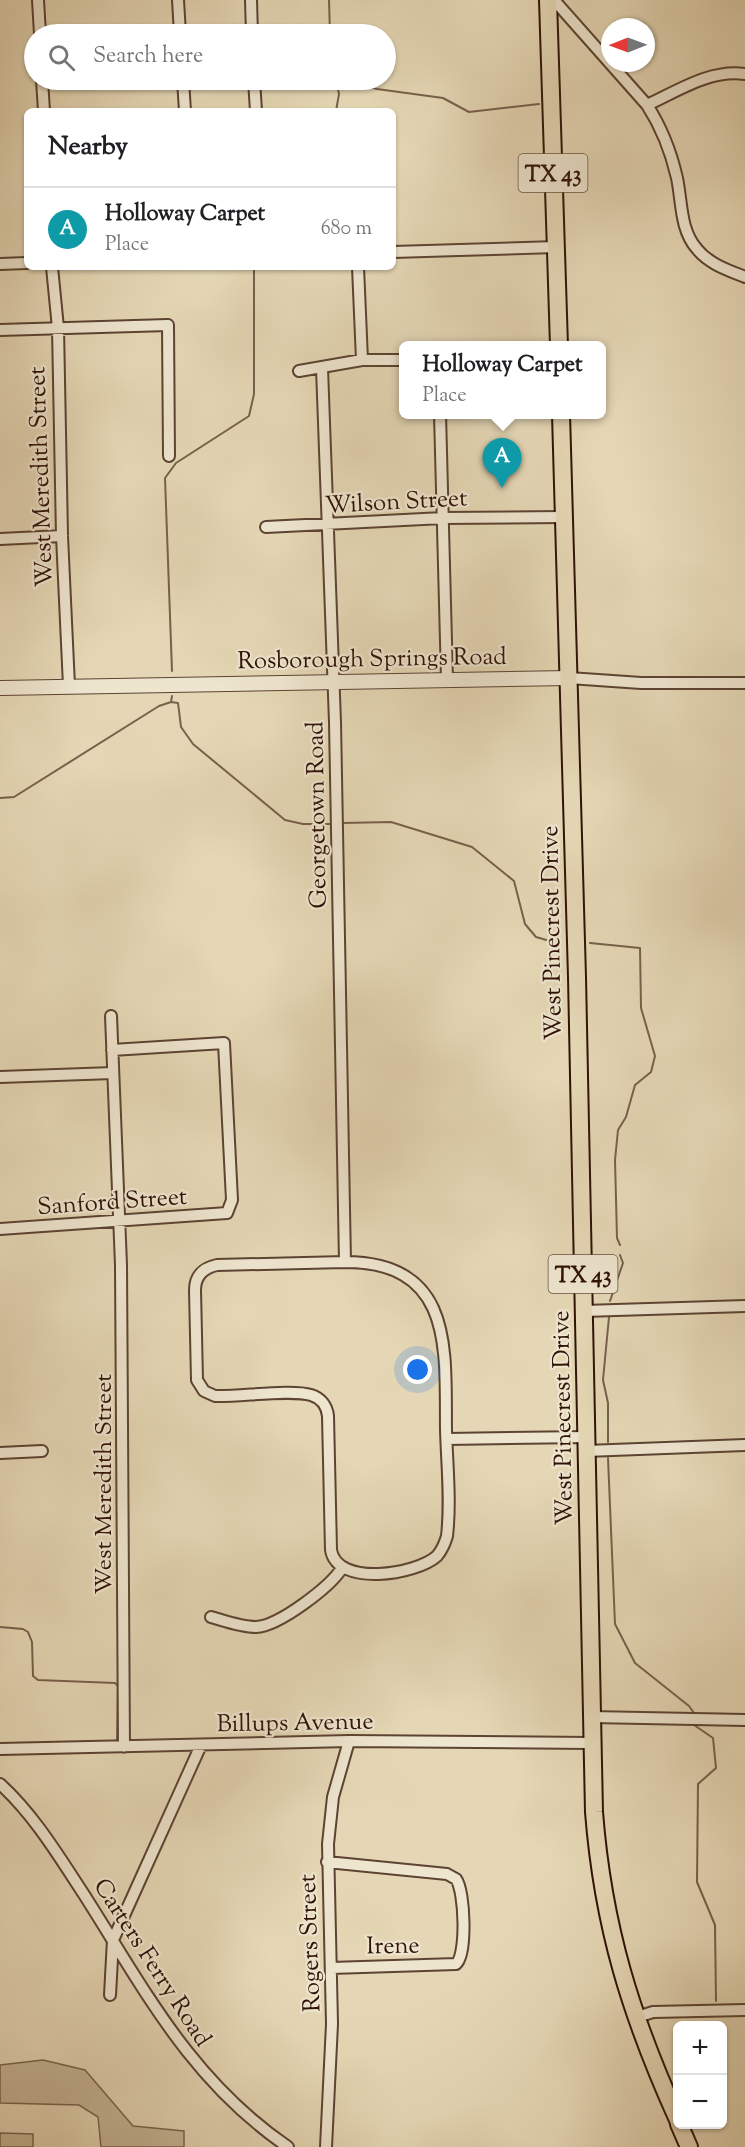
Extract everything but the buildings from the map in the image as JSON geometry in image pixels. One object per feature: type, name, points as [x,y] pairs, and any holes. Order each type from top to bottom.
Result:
[{"type":"main road","name":"TX 43","points":[[548,0],[559,341]]},
{"type":"main road","name":"West Pinecrest Drive","points":[[561,419],[584,1311],[594,1812],[601,1878],[618,1965],[634,2018],[673,2110]]},
{"type":"main road","name":"West Pinecrest Drive","points":[[681,2129],[689,2147]]},
{"type":"street","points":[[38,0],[39,24]]},
{"type":"street","points":[[178,0],[179,24]]},
{"type":"street","points":[[251,0],[252,24]]},
{"type":"street","points":[[554,0],[647,105],[669,148],[690,238],[698,251],[711,262],[745,277]]},
{"type":"street","points":[[647,105],[703,78],[727,73],[745,74]]},
{"type":"street","points":[[43,90],[44,108]]},
{"type":"street","points":[[184,90],[185,108]]},
{"type":"street","points":[[255,90],[256,108]]},
{"type":"street","points":[[396,252],[556,247]]},
{"type":"street","points":[[0,264],[24,263]]},
{"type":"street","name":"West Meredith Street","points":[[52,270],[58,328],[62,536],[69,686]]},
{"type":"street","points":[[358,270],[362,360]]},
{"type":"street","points":[[0,330],[168,325],[169,456]]},
{"type":"street","points":[[299,370],[362,360],[399,360]]},
{"type":"street","name":"Georgetown Road","points":[[322,368],[334,681],[345,1262]]},
{"type":"street","points":[[440,419],[447,679]]},
{"type":"street","name":"Wilson Street","points":[[266,527],[443,519],[564,517]]},
{"type":"street","points":[[0,539],[62,536]]},
{"type":"street","name":"Rosborough Springs Road","points":[[0,688],[569,678],[641,683],[745,683]]},
{"type":"street","name":"West Meredith Street","points":[[111,1016],[118,1146],[125,1469],[124,1747]]},
{"type":"street","name":"Sanford Street","points":[[0,1229],[227,1213],[232,1200],[224,1043],[112,1050]]},
{"type":"street","points":[[0,1077],[113,1073]]},
{"type":"street","points":[[345,1262],[373,1265],[414,1283],[430,1302],[445,1341],[448,1529],[446,1540],[438,1555],[416,1567],[375,1573],[355,1573],[342,1568],[334,1560],[331,1550],[326,1407],[316,1397],[308,1394],[215,1396],[204,1391],[197,1380],[195,1290],[200,1274],[217,1265],[345,1262]]},
{"type":"street","points":[[584,1311],[745,1306]]},
{"type":"street","points":[[447,1439],[586,1444],[745,1445]]},
{"type":"street","points":[[0,1453],[42,1451]]},
{"type":"street","points":[[211,1617],[253,1627],[270,1624],[328,1585],[342,1568]]},
{"type":"street","points":[[591,1717],[745,1720]]},
{"type":"street","name":"Billups Avenue","points":[[0,1749],[349,1741],[591,1743]]},
{"type":"street","name":"Rogers Street","points":[[326,2147],[331,2071],[331,1968],[327,1862],[333,1797],[349,1741]]},
{"type":"street","points":[[110,1995],[113,1940],[201,1745]]},
{"type":"street","name":"Carters Ferry Road","points":[[0,1784],[44,1835],[193,2061],[239,2110],[288,2147]]},
{"type":"street","name":"Irene","points":[[327,1862],[447,1874],[456,1879],[462,1888],[463,1951],[456,1964],[331,1968]]},
{"type":"street","points":[[634,2018],[652,2012],[745,2010]]},
{"type":"shaded area","points":[[43,2060],[85,2070],[133,2126],[184,2131],[184,2147],[101,2147],[98,2117],[79,2105],[0,2103],[0,2065]]},
{"type":"shaded area","points":[[0,2133],[33,2134],[33,2147],[0,2147]]},
{"type":"waterway","points":[[329,0],[330,24]]},
{"type":"waterway","points":[[337,108],[338,90]]},
{"type":"waterway","points":[[384,90],[443,98],[469,112],[539,104]]},
{"type":"waterway","points":[[172,671],[165,478],[176,463],[249,416],[254,394],[254,270]]},
{"type":"waterway","points":[[0,798],[14,797],[159,706],[171,702],[172,696]]},
{"type":"waterway","points":[[171,702],[178,703],[181,727],[193,744],[285,820],[303,824],[331,824]]},
{"type":"waterway","points":[[343,823],[391,822],[472,847],[514,881],[525,924],[536,937],[560,944]]},
{"type":"waterway","points":[[590,943],[640,948],[641,1008],[655,1056],[651,1072],[635,1085],[626,1117],[618,1130],[615,1160],[617,1238],[620,1245]]},
{"type":"waterway","points":[[610,1301],[623,1263],[620,1255]]},
{"type":"waterway","points":[[608,1442],[608,1403],[603,1380],[609,1317]]},
{"type":"waterway","points":[[608,1458],[615,1624],[635,1663],[689,1706],[694,1713]]},
{"type":"waterway","points":[[0,1627],[23,1629],[28,1632],[32,1642],[33,1676],[38,1680],[115,1683],[118,1686],[117,1740]]},
{"type":"waterway","points":[[694,1725],[713,1738],[716,1768],[698,1784],[697,1882],[715,1925],[716,2001]]},
{"type":"place","name":"Holloway Carpet","points":[[502,488]]}]
